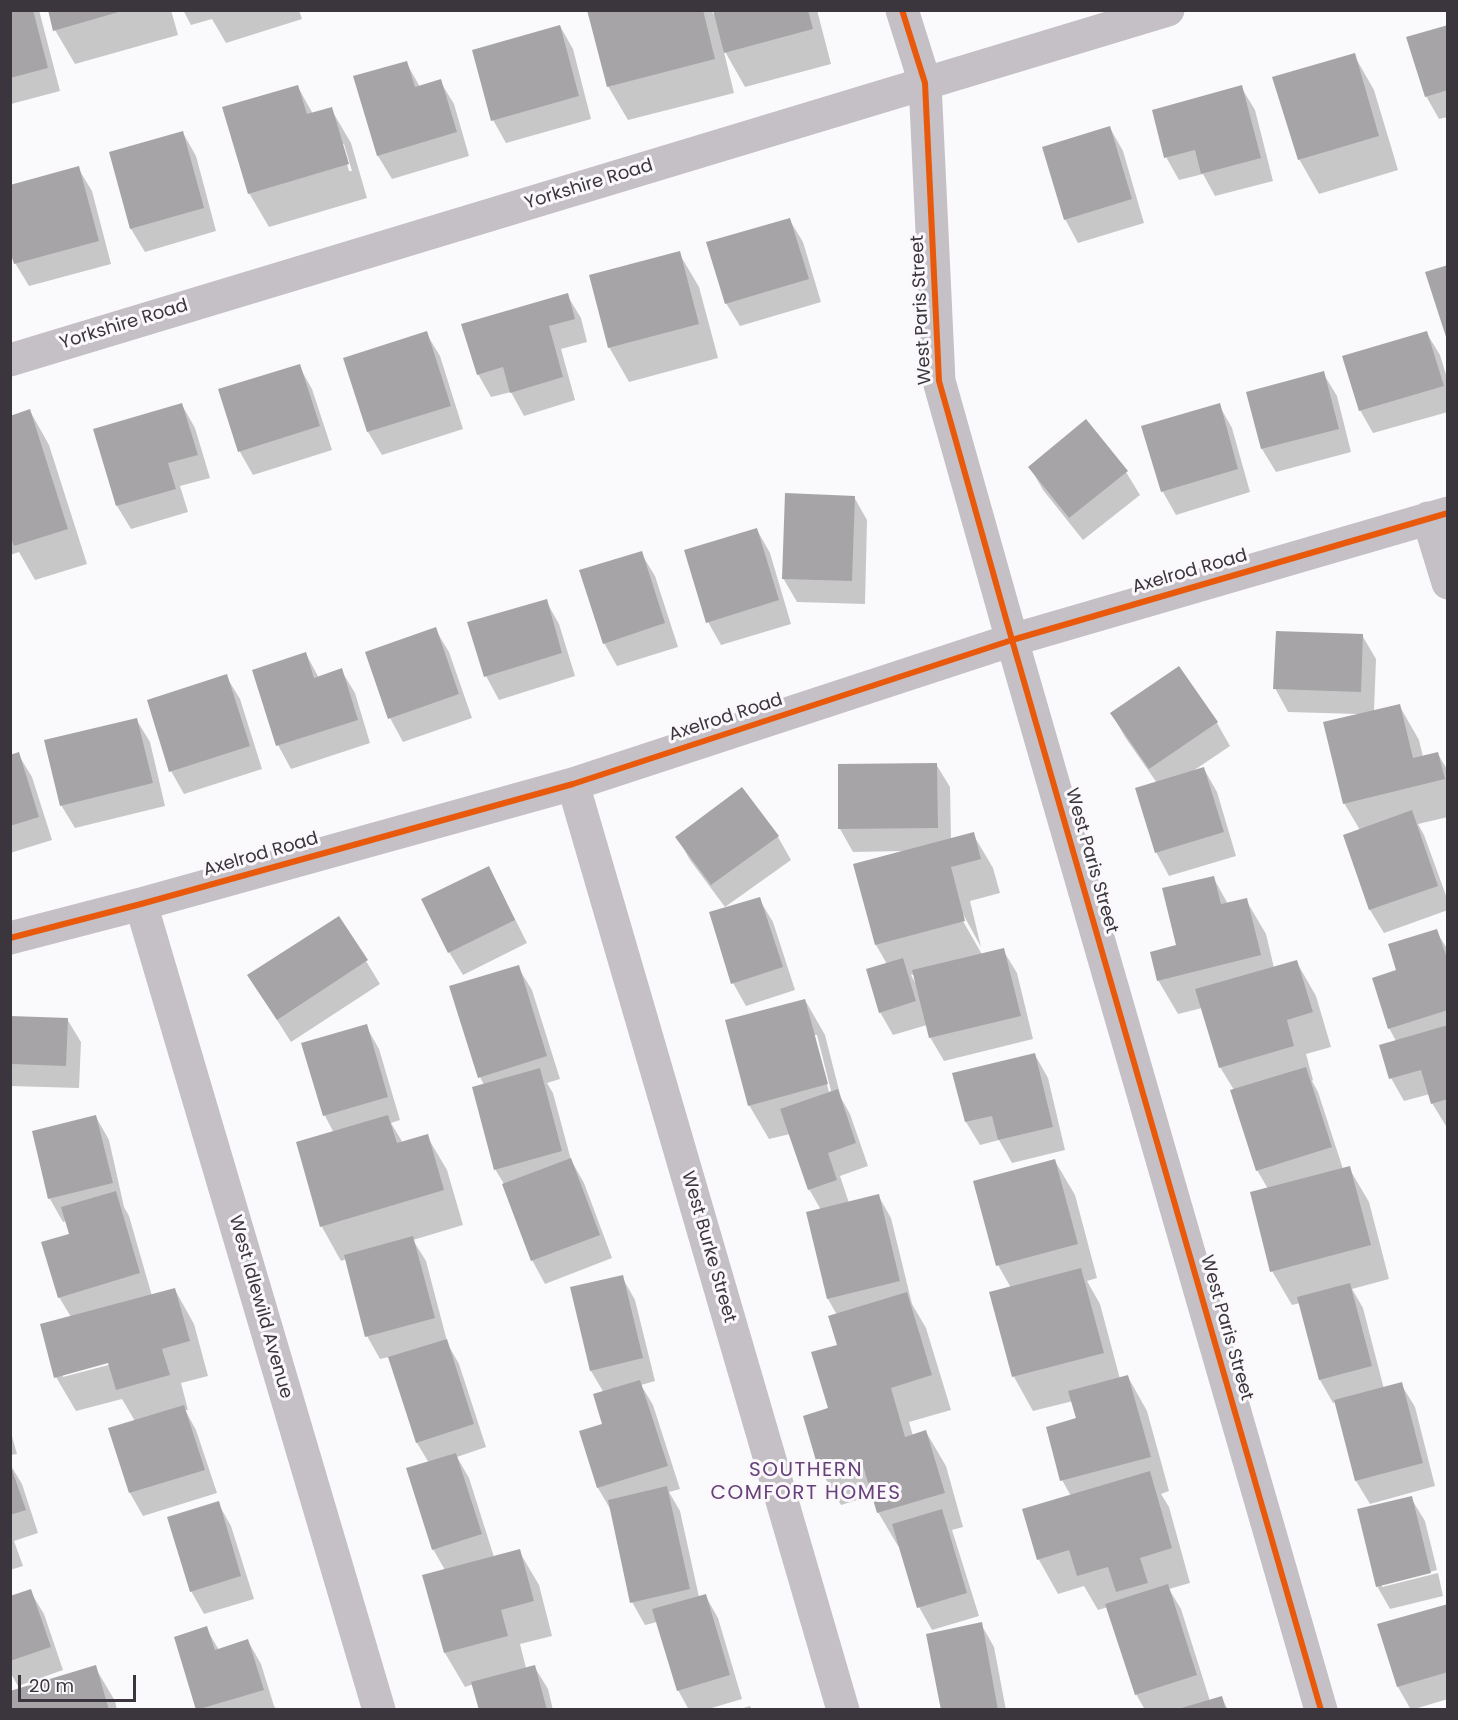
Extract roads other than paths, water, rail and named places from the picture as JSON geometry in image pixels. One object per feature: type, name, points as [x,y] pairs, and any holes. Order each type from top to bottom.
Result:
[{"type":"street","name":"West Paris Street","points":[[902,10],[925,83],[939,381],[1321,1710]]},
{"type":"street","name":"Yorkshire Road","points":[[10,360],[1168,10]]},
{"type":"street","name":"Axelrod Road","points":[[10,938],[573,784],[1012,640],[1438,516]]},
{"type":"street","points":[[1438,516],[1448,583]]},
{"type":"street","name":"West Burke Street","points":[[573,784],[843,1710]]},
{"type":"street","name":"West Idlewild Avenue","points":[[141,904],[379,1710]]},
{"type":"district","name":"SOUTHERN COMFORT HOMES","points":[[806,1482]]}]
